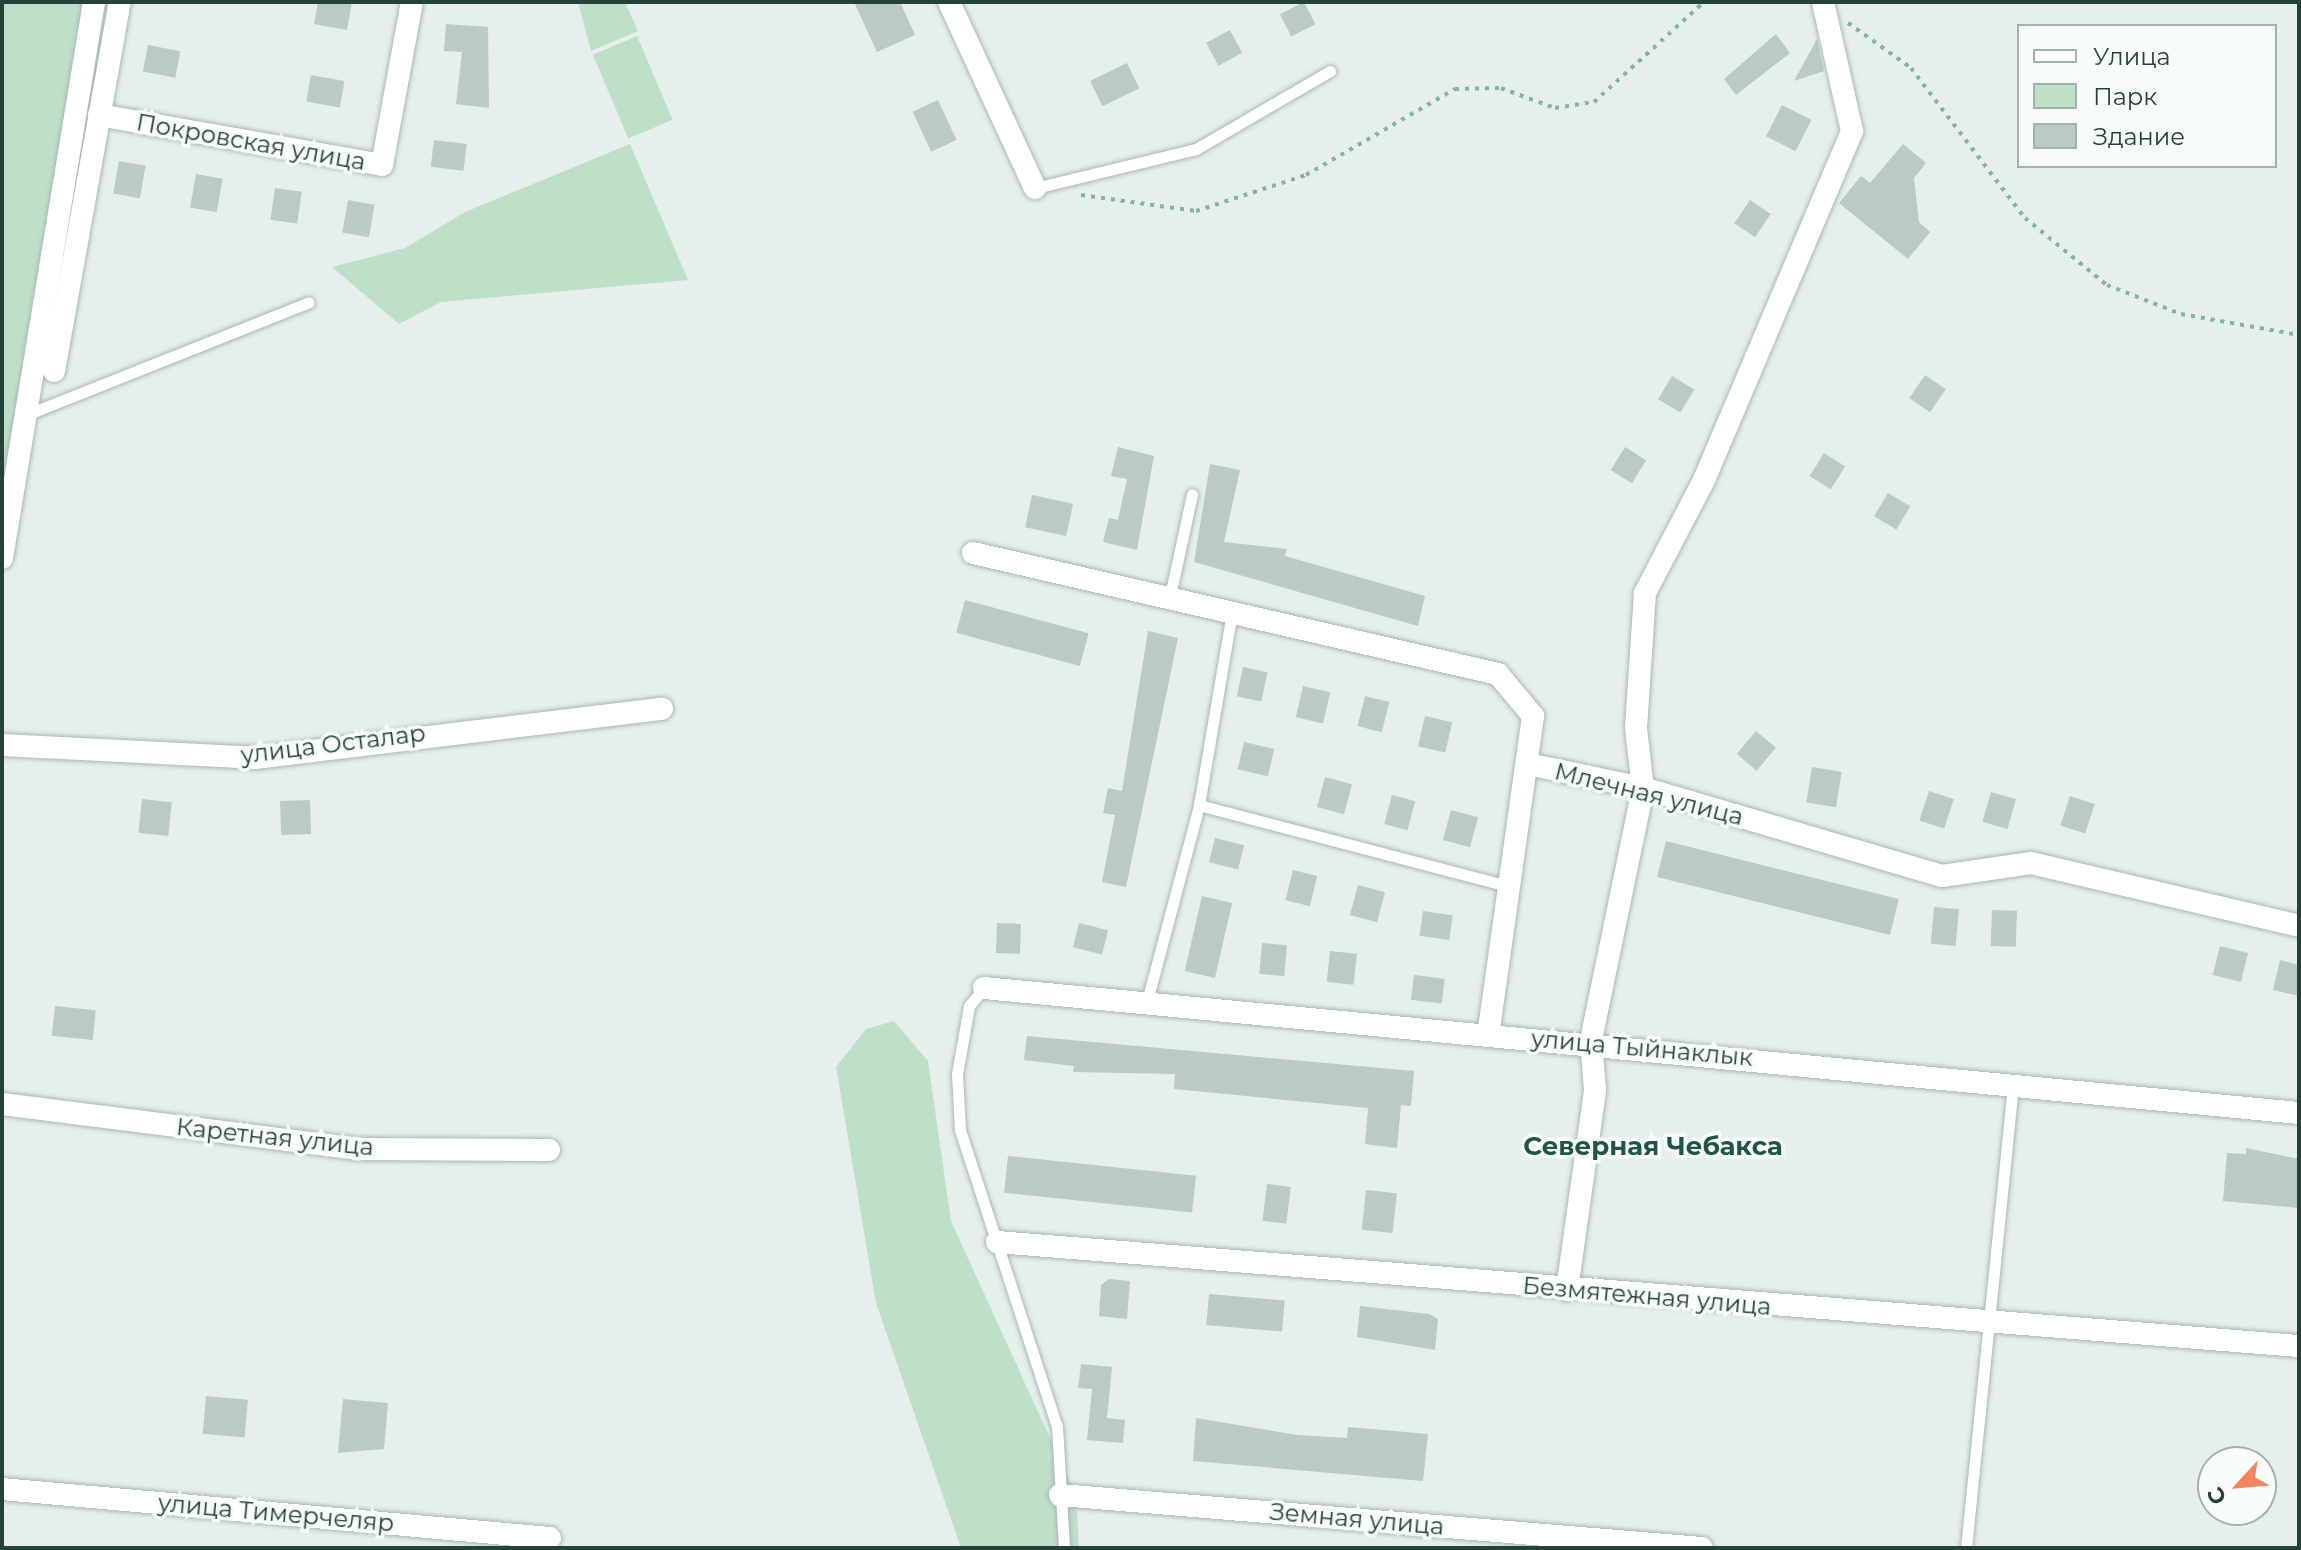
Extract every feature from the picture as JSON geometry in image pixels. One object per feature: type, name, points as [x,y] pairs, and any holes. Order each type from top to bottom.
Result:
[{"type":"street","points":[[2,558],[94,2]]},
{"type":"street","points":[[54,371],[120,2]]},
{"type":"street","name":"Покровская улица","points":[[99,115],[382,165],[412,2]]},
{"type":"street","points":[[949,2],[1035,188]]},
{"type":"street","points":[[1567,1290],[1595,1090],[1591,1040],[1643,788],[1636,728],[1645,593],[1704,480],[1852,131],[1825,8]]},
{"type":"street","name":"Млечная улица","points":[[973,553],[1170,596],[1231,617],[1498,674],[1533,716],[1528,764],[1643,788],[1942,876],[2031,863],[2299,926]]},
{"type":"street","name":"улица Осталар","points":[[2,745],[255,758],[662,709]]},
{"type":"street","points":[[1488,1036],[1528,764]]},
{"type":"street","name":"улица Тыйнаклык","points":[[984,988],[1147,1001],[1488,1036],[1591,1040],[2299,1113]]},
{"type":"street","name":"Каретная улица","points":[[2,1104],[357,1149],[549,1150]]},
{"type":"street","name":"Безмятежная улица","points":[[997,1242],[1567,1290],[2299,1346]]},
{"type":"street","name":"улица Тимерчеляр","points":[[2,1489],[550,1538]]},
{"type":"street","name":"Земная улица","points":[[1060,1495],[1522,1540],[1702,1548]]},
{"type":"lane","points":[[1035,188],[1196,149],[1330,71]]},
{"type":"lane","points":[[28,414],[309,302]]},
{"type":"lane","points":[[1170,596],[1192,494]]},
{"type":"lane","points":[[1147,1001],[1199,805],[1231,617]]},
{"type":"lane","points":[[1199,805],[1511,888]]},
{"type":"lane","points":[[984,988],[969,1006],[957,1074],[960,1130],[1057,1426],[1064,1548]]},
{"type":"lane","points":[[1966,1548],[2013,1083]]},
{"type":"path","points":[[1035,188],[1196,211],[1306,175],[1455,89],[1501,88],[1555,108],[1594,102],[1704,2]]},
{"type":"path","points":[[1825,8],[1871,34],[1911,68],[2025,218],[2107,285],[2181,314],[2299,335]]},
{"type":"green space","points":[[2,2],[87,2],[2,488]]},
{"type":"green space","points":[[578,2],[625,2],[638,31],[591,51]]},
{"type":"green space","points":[[637,36],[673,120],[628,139],[593,55]]},
{"type":"green space","points":[[630,144],[688,280],[441,302],[399,324],[332,267],[405,248],[465,212]]},
{"type":"green space","points":[[894,1021],[928,1061],[951,1221],[1076,1495],[1079,1548],[961,1548],[876,1303],[836,1067],[866,1029]]},
{"type":"building","points":[[318,2],[352,2],[347,30],[314,24]]},
{"type":"building","points":[[854,2],[900,2],[915,35],[877,52]]},
{"type":"building","points":[[1304,2],[1315,24],[1291,37],[1280,14]]},
{"type":"building","points":[[446,24],[488,27],[489,108],[456,104],[462,52],[444,51]]},
{"type":"building","points":[[1230,30],[1242,53],[1218,66],[1206,43]]},
{"type":"building","points":[[1776,34],[1790,53],[1736,95],[1724,79]]},
{"type":"building","points":[[1817,39],[1824,71],[1794,81]]},
{"type":"building","points":[[148,45],[180,51],[175,78],[143,72]]},
{"type":"building","points":[[1127,63],[1139,88],[1102,106],[1090,81]]},
{"type":"building","points":[[311,75],[344,81],[340,107],[306,102]]},
{"type":"building","points":[[938,100],[957,140],[931,152],[913,112]]},
{"type":"building","points":[[1782,105],[1811,120],[1796,151],[1766,136]]},
{"type":"building","points":[[434,140],[467,144],[463,171],[431,167]]},
{"type":"building","points":[[1903,144],[1926,163],[1914,178],[1919,222],[1930,232],[1908,259],[1839,203],[1861,176],[1870,183]]},
{"type":"building","points":[[119,161],[146,166],[140,198],[113,193]]},
{"type":"building","points":[[196,174],[223,179],[217,212],[190,207]]},
{"type":"building","points":[[275,188],[302,192],[297,223],[271,220]]},
{"type":"building","points":[[348,200],[375,205],[369,237],[342,232]]},
{"type":"building","points":[[1750,200],[1771,214],[1755,237],[1734,223]]},
{"type":"building","points":[[1925,375],[1946,389],[1930,412],[1909,398]]},
{"type":"building","points":[[1672,376],[1694,389],[1680,413],[1658,399]]},
{"type":"building","points":[[1118,447],[1154,456],[1137,550],[1103,542],[1109,518],[1118,520],[1127,479],[1111,476]]},
{"type":"building","points":[[1625,447],[1646,460],[1632,483],[1611,470]]},
{"type":"building","points":[[1824,453],[1845,466],[1831,489],[1810,476]]},
{"type":"building","points":[[1210,464],[1240,470],[1224,542],[1287,549],[1285,556],[1425,596],[1418,626],[1194,562]]},
{"type":"building","points":[[1888,493],[1910,506],[1896,530],[1874,516]]},
{"type":"building","points":[[1032,495],[1073,504],[1066,536],[1025,527]]},
{"type":"building","points":[[965,600],[1089,633],[1080,666],[956,633]]},
{"type":"building","points":[[1148,631],[1178,638],[1126,887],[1102,882],[1115,815],[1103,813],[1108,788],[1122,791]]},
{"type":"building","points":[[1243,667],[1267,672],[1261,702],[1237,696]]},
{"type":"building","points":[[1303,686],[1330,692],[1323,723],[1296,717]]},
{"type":"building","points":[[1365,696],[1389,702],[1382,732],[1358,726]]},
{"type":"building","points":[[1425,716],[1452,722],[1445,753],[1418,746]]},
{"type":"building","points":[[1756,731],[1776,748],[1757,771],[1737,754]]},
{"type":"building","points":[[1244,742],[1274,749],[1268,776],[1238,769]]},
{"type":"building","points":[[1812,767],[1842,772],[1836,807],[1806,803]]},
{"type":"building","points":[[1325,777],[1352,784],[1344,814],[1317,807]]},
{"type":"building","points":[[1929,791],[1954,799],[1944,829],[1919,820]]},
{"type":"building","points":[[1991,792],[2016,799],[2007,829],[1982,822]]},
{"type":"building","points":[[1392,795],[1415,801],[1407,830],[1384,824]]},
{"type":"building","points":[[2070,796],[2095,804],[2085,834],[2060,825]]},
{"type":"building","points":[[142,799],[172,802],[168,836],[138,833]]},
{"type":"building","points":[[310,800],[311,834],[281,835],[280,801]]},
{"type":"building","points":[[1451,810],[1478,817],[1470,847],[1443,840]]},
{"type":"building","points":[[1215,838],[1244,845],[1238,870],[1209,862]]},
{"type":"building","points":[[1666,841],[1899,899],[1890,935],[1657,877]]},
{"type":"building","points":[[1293,870],[1317,876],[1310,906],[1286,900]]},
{"type":"building","points":[[1358,885],[1385,892],[1377,922],[1350,915]]},
{"type":"building","points":[[1202,896],[1232,903],[1215,978],[1185,971]]},
{"type":"building","points":[[1934,907],[1959,909],[1956,946],[1931,944]]},
{"type":"building","points":[[1992,910],[2017,911],[2016,947],[1991,946]]},
{"type":"building","points":[[1423,911],[1453,915],[1449,940],[1420,936]]},
{"type":"building","points":[[997,923],[1021,924],[1020,954],[996,953]]},
{"type":"building","points":[[1079,923],[1108,930],[1102,955],[1073,947]]},
{"type":"building","points":[[1262,943],[1287,945],[1284,976],[1259,974]]},
{"type":"building","points":[[2220,946],[2248,953],[2241,982],[2213,975]]},
{"type":"building","points":[[1330,951],[1357,954],[1354,985],[1327,982]]},
{"type":"building","points":[[2280,960],[2299,965],[2299,996],[2273,990]]},
{"type":"building","points":[[1414,975],[1445,979],[1442,1004],[1411,1000]]},
{"type":"building","points":[[55,1006],[96,1010],[93,1040],[52,1036]]},
{"type":"building","points":[[1027,1036],[1414,1071],[1411,1106],[1401,1105],[1397,1148],[1365,1144],[1368,1108],[1174,1089],[1175,1074],[1073,1072],[1074,1066],[1024,1060]]},
{"type":"building","points":[[2246,1148],[2299,1159],[2299,1208],[2223,1201],[2227,1153],[2246,1154]]},
{"type":"building","points":[[1008,1156],[1196,1176],[1192,1213],[1004,1193]]},
{"type":"building","points":[[1267,1184],[1291,1187],[1286,1224],[1262,1221]]},
{"type":"building","points":[[1366,1190],[1397,1193],[1393,1233],[1362,1230]]},
{"type":"building","points":[[1109,1279],[1130,1281],[1127,1319],[1099,1316],[1101,1285]]},
{"type":"building","points":[[1209,1294],[1285,1301],[1282,1332],[1206,1325]]},
{"type":"building","points":[[1360,1306],[1429,1314],[1438,1319],[1435,1350],[1357,1337]]},
{"type":"building","points":[[1081,1364],[1112,1367],[1107,1418],[1125,1420],[1123,1443],[1087,1440],[1092,1389],[1078,1388]]},
{"type":"building","points":[[206,1396],[248,1400],[245,1438],[203,1434]]},
{"type":"building","points":[[343,1399],[388,1403],[384,1449],[338,1453]]},
{"type":"building","points":[[1196,1418],[1297,1435],[1347,1438],[1348,1427],[1428,1434],[1423,1481],[1193,1461]]},
{"type":"district","name":"Северная Чебакса","points":[[1653,1147]]}]
